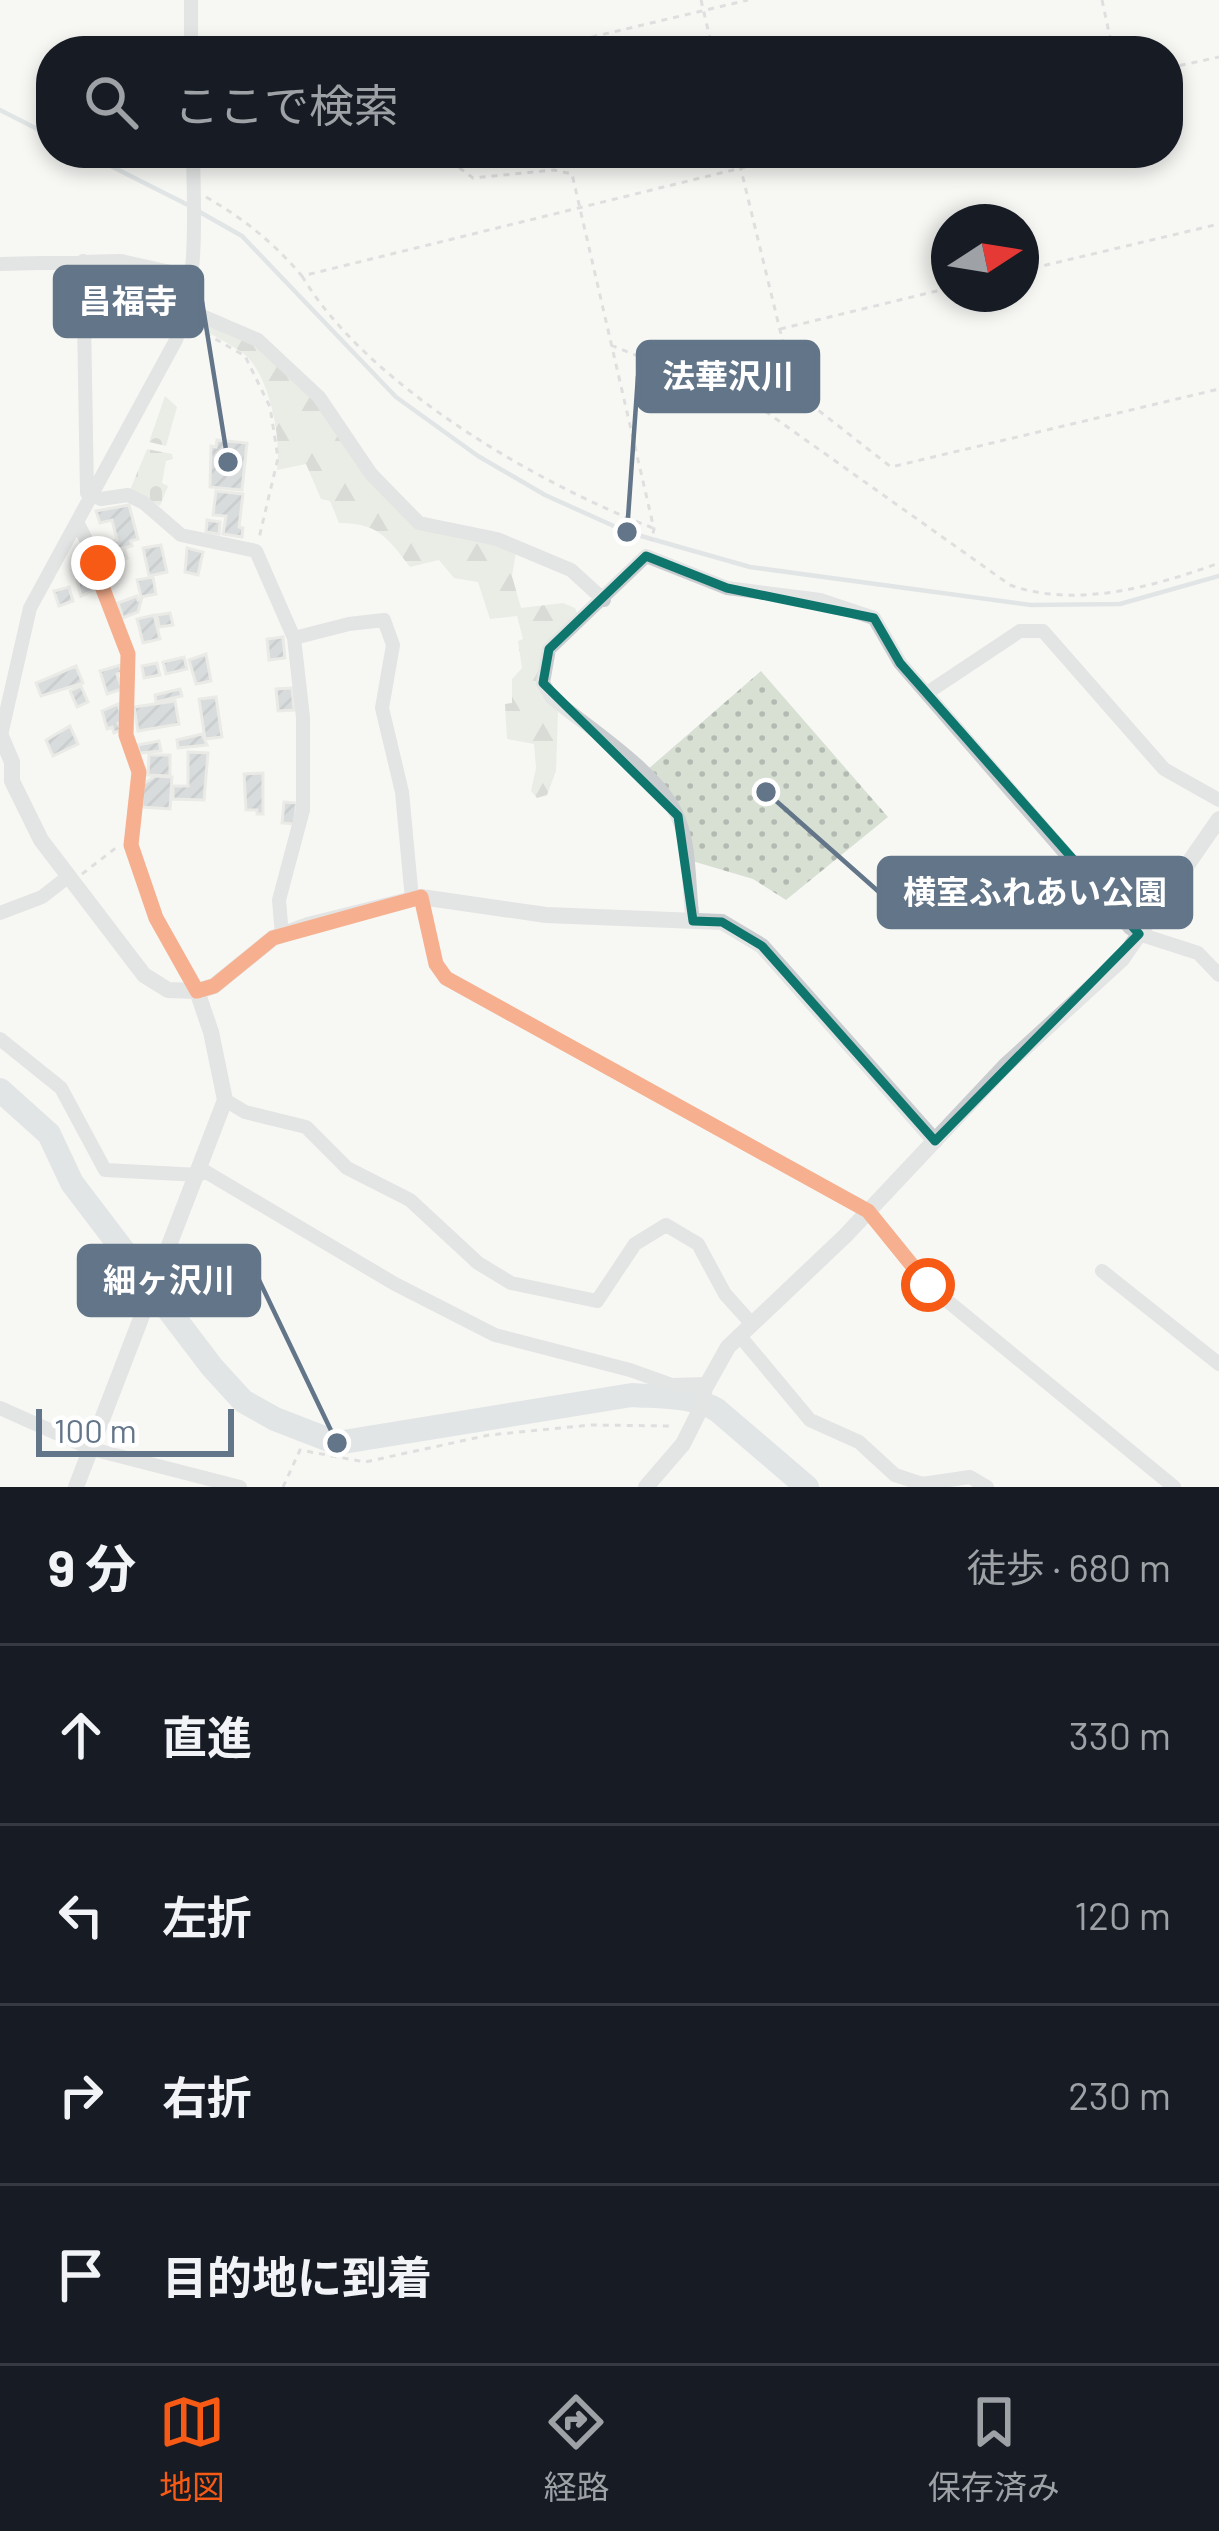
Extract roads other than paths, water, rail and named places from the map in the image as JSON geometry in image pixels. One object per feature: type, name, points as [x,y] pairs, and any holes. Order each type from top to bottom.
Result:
[{"type":"street","points":[[190,0],[191,36]]},
{"type":"street","points":[[193,168],[194,277],[185,315],[30,608],[1,735],[12,762],[6,783],[41,840],[144,975],[168,990],[214,986],[282,935],[416,898],[546,915],[722,922],[762,946],[934,1141]]},
{"type":"street","points":[[0,264],[121,261],[194,277]]},
{"type":"street","points":[[83,262],[88,493],[92,497]]},
{"type":"street","points":[[185,315],[258,340],[319,397],[371,474],[418,523],[497,539],[571,570],[604,600]]},
{"type":"street","points":[[92,497],[128,495],[181,535],[256,551],[294,638],[303,717],[303,810],[279,900],[282,935]]},
{"type":"street","points":[[76,1487],[225,1100],[212,1032],[197,991],[156,918],[131,845],[139,772],[126,735],[128,654],[98,563],[77,522]]},
{"type":"street","points":[[693,921],[687,852],[678,816],[643,771],[552,698],[543,683],[549,649],[646,556],[727,588],[820,600],[874,618],[900,663],[1139,934],[1198,953],[1219,975]]},
{"type":"street","points":[[294,638],[384,620],[393,645],[382,708],[401,792],[416,898],[436,964],[446,978],[868,1211],[928,1285],[1174,1487]]},
{"type":"street","points":[[927,693],[1020,631],[1042,632],[1165,770],[1219,800]]},
{"type":"street","points":[[646,1487],[683,1444],[728,1347],[868,1211],[1005,1066],[1122,958],[1219,819]]},
{"type":"street","points":[[0,913],[42,897],[71,879]]},
{"type":"street","points":[[0,1039],[62,1088],[105,1170],[200,1172],[395,1284],[495,1335],[672,1385],[706,1386]]},
{"type":"street","points":[[225,1100],[244,1112],[306,1127],[347,1168],[410,1200],[478,1263],[511,1283],[597,1301],[635,1244],[666,1225],[698,1244],[745,1329],[810,1420],[870,1449],[895,1475],[922,1484],[970,1477],[987,1487]]},
{"type":"street","points":[[1102,1271],[1219,1364]]},
{"type":"street","points":[[0,1408],[92,1449],[241,1487]]},
{"type":"waterway","points":[[0,110],[36,128]]},
{"type":"waterway","points":[[115,168],[188,205]]},
{"type":"waterway","points":[[198,211],[242,236],[396,397],[478,456],[545,495],[627,532],[750,567],[1031,605],[1120,604],[1219,576]]},
{"type":"waterway","points":[[0,1090],[49,1134],[72,1183],[212,1367],[243,1401],[275,1419],[337,1443],[632,1395],[676,1398],[717,1410],[807,1487]]},
{"type":"place","name":"昌福寺","points":[[228,462]]},
{"type":"place","name":"法華沢川","points":[[627,532]]},
{"type":"place","name":"横室ふれあい公園","points":[[766,792]]},
{"type":"place","name":"細ヶ沢川","points":[[337,1443]]}]
